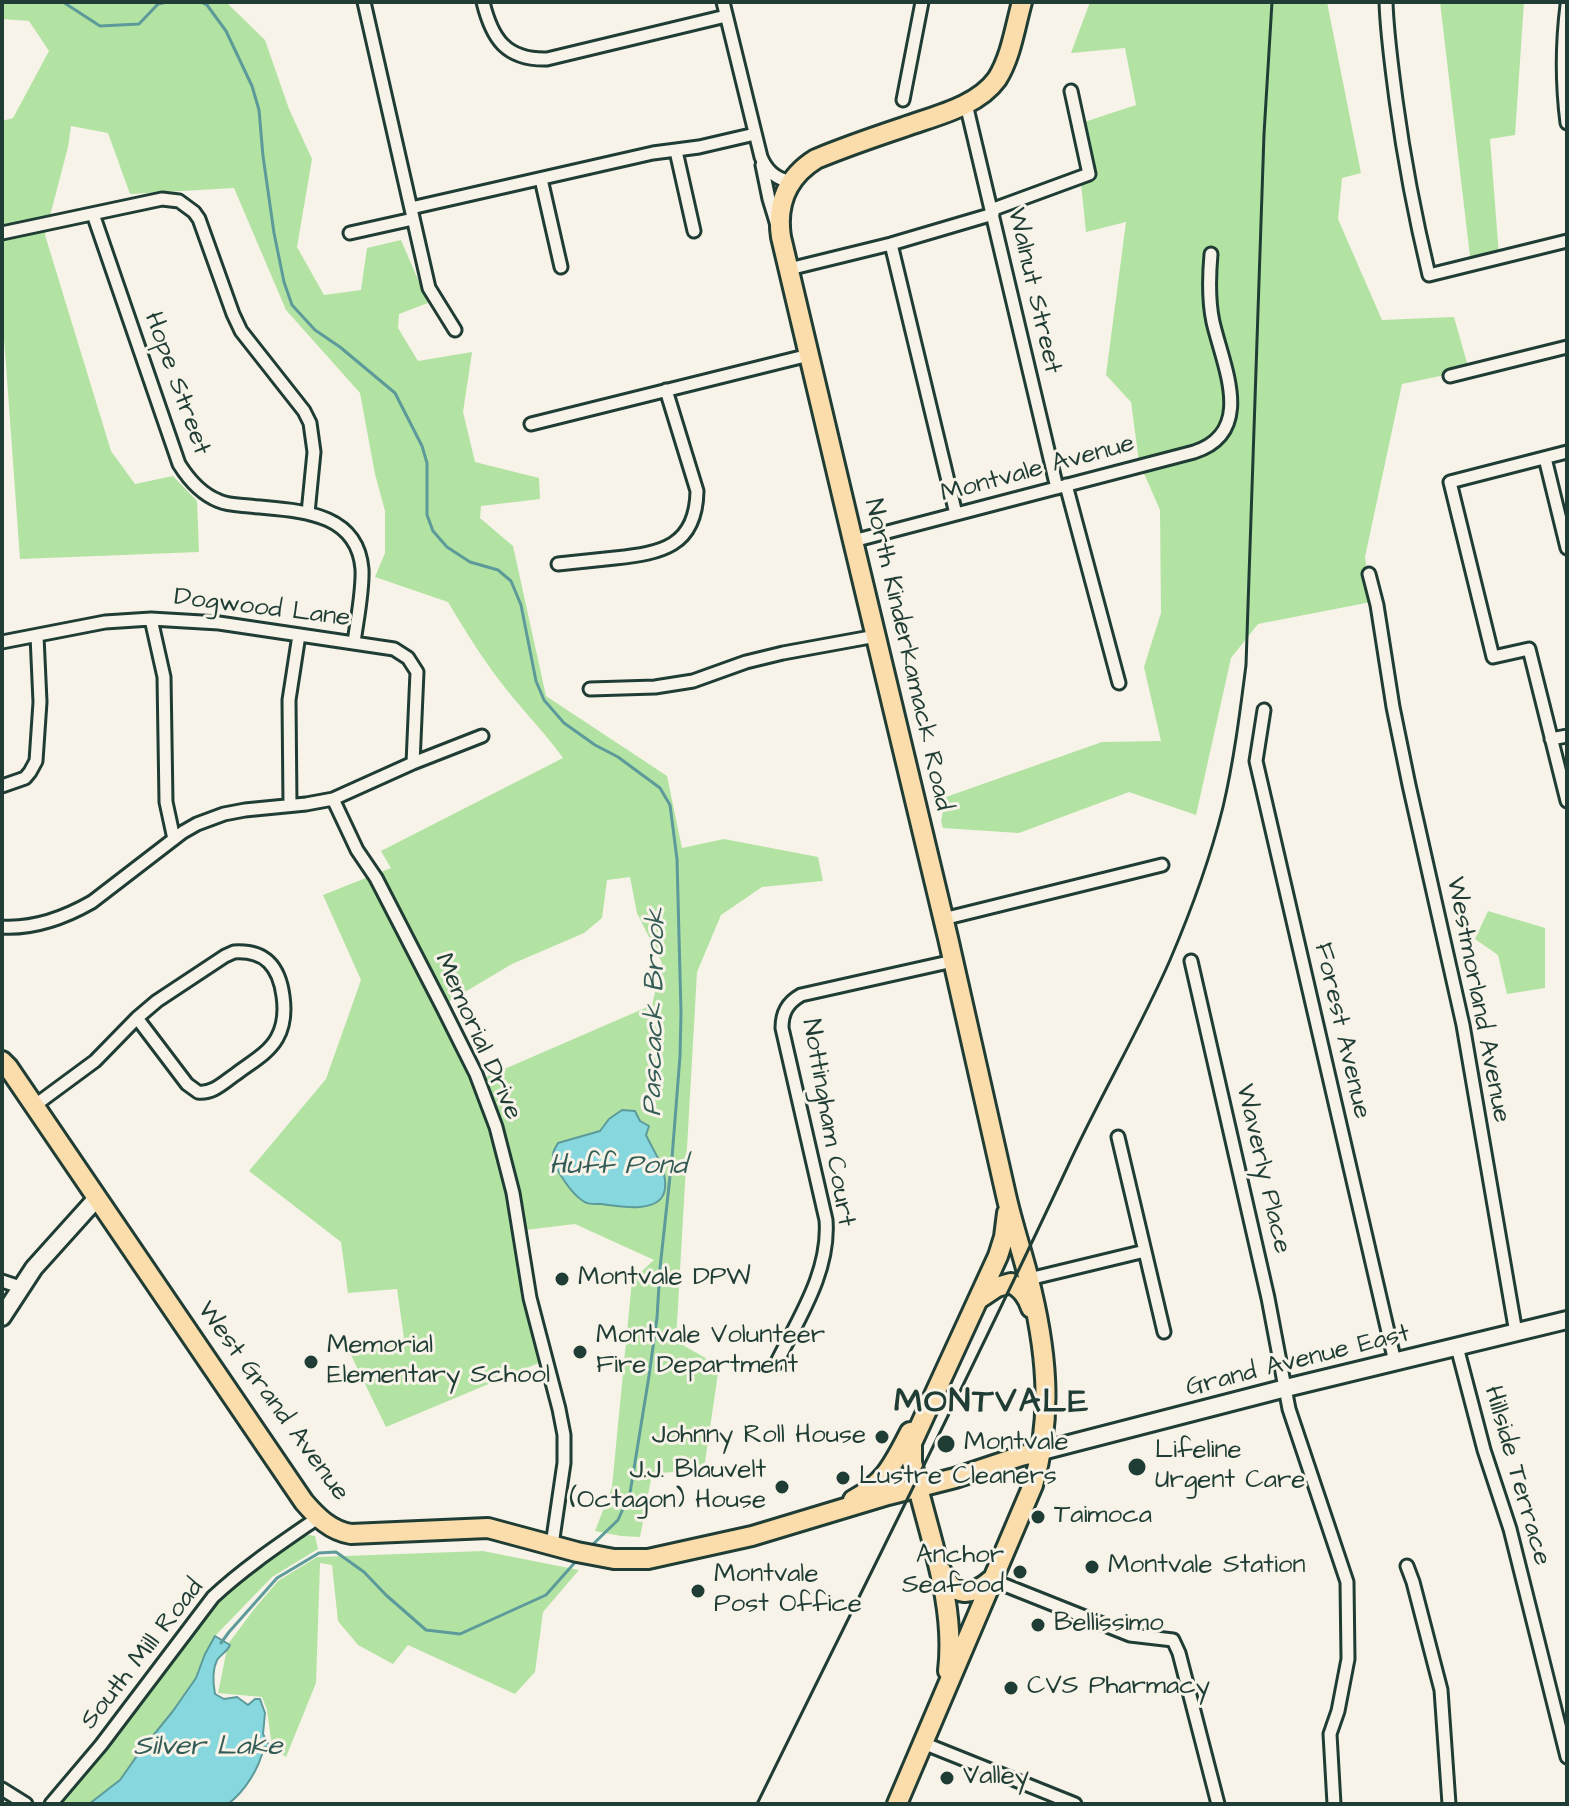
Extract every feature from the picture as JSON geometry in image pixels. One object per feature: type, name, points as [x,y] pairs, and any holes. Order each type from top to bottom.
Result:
[{"type":"main road","points":[[790,182],[816,159],[966,104],[988,89],[1001,70],[1022,2]]},
{"type":"main road","name":"North Kinderkamack Road","points":[[790,182],[784,193],[780,215],[781,237],[953,961],[1006,1198],[1020,1281],[1040,1337],[1046,1384],[1047,1410],[1042,1451],[1033,1485],[942,1697]]},
{"type":"main road","name":"West Grand Avenue","points":[[2,1061],[304,1502],[332,1529],[351,1534],[488,1528],[577,1552],[614,1559],[642,1560],[752,1536],[1042,1451]]},
{"type":"main road","points":[[2,1317],[34,1268],[97,1198]]},
{"type":"main road","points":[[897,1804],[942,1697],[949,1663],[948,1614],[912,1462],[912,1443],[998,1256],[1007,1218],[1006,1198]]},
{"type":"main road","points":[[979,1299],[997,1287],[1020,1281]]},
{"type":"main road","name":"Grand Avenue East","points":[[1042,1451],[1567,1320]]},
{"type":"main road","points":[[837,1511],[882,1479],[913,1426],[925,1415]]},
{"type":"main road","points":[[935,1558],[954,1589],[967,1592],[979,1590],[992,1580]]},
{"type":"street","points":[[364,2],[429,288],[455,330]]},
{"type":"street","points":[[483,2],[487,21],[498,40],[515,54],[535,59],[547,59],[726,16]]},
{"type":"street","points":[[723,2],[769,199],[781,237]]},
{"type":"street","points":[[903,100],[922,2]]},
{"type":"street","points":[[1386,2],[1389,49],[1404,158],[1429,275],[1567,241]]},
{"type":"street","points":[[1567,5],[1563,75],[1567,123]]},
{"type":"street","points":[[789,269],[891,244],[992,212],[1089,174],[1071,91]]},
{"type":"street","name":"Walnut Street","points":[[966,104],[1061,487],[1119,683]]},
{"type":"street","points":[[350,233],[541,179],[653,153],[756,139]]},
{"type":"street","points":[[756,139],[769,172],[790,182]]},
{"type":"street","points":[[676,151],[694,231]]},
{"type":"street","points":[[541,179],[561,267]]},
{"type":"street","points":[[2,233],[162,199],[179,201],[194,212],[241,331],[298,400],[310,423],[314,452],[308,513]]},
{"type":"street","name":"Hope Street","points":[[93,214],[179,464],[186,476],[204,494],[226,504],[308,513],[342,527],[356,546],[360,558],[362,578],[354,643]]},
{"type":"street","points":[[891,244],[956,514]]},
{"type":"street","name":"Montvale Avenue","points":[[853,541],[1200,450],[1214,442],[1226,428],[1232,402],[1211,308],[1211,254]]},
{"type":"street","points":[[1450,376],[1567,347]]},
{"type":"street","points":[[531,424],[809,355]]},
{"type":"street","points":[[558,564],[660,551],[682,536],[689,526],[697,491],[666,390]]},
{"type":"street","points":[[1567,452],[1450,482],[1493,657],[1529,649],[1567,801]]},
{"type":"street","points":[[1545,458],[1567,548]]},
{"type":"street","name":"Westmorland Avenue","points":[[1369,574],[1409,785],[1463,1025],[1516,1333]]},
{"type":"street","points":[[151,619],[164,677],[166,802],[174,839]]},
{"type":"street","name":"Dogwood Lane","points":[[2,642],[105,622],[151,619],[204,622],[394,649],[402,652],[413,665],[418,681],[413,763]]},
{"type":"street","points":[[290,805],[289,700],[299,635]]},
{"type":"street","points":[[2,786],[25,778],[36,761],[40,702],[37,636]]},
{"type":"street","points":[[590,689],[672,685],[783,653],[876,636]]},
{"type":"street","name":"Forest Avenue","points":[[1264,710],[1256,761],[1395,1362]]},
{"type":"street","points":[[2,927],[41,924],[76,911],[197,824],[224,814],[333,799],[482,736]]},
{"type":"street","points":[[1551,739],[1567,736]]},
{"type":"street","name":"Memorial Drive","points":[[333,799],[476,1074],[496,1127],[513,1193],[530,1298],[564,1435],[564,1463],[552,1545]]},
{"type":"street","points":[[943,919],[1162,865]]},
{"type":"street","points":[[34,1106],[95,1061],[137,1018],[225,956],[234,952],[254,953],[276,970],[280,979],[284,1021],[275,1041],[264,1053],[204,1093],[192,1089],[137,1018]]},
{"type":"street","name":"Nottingham Court","points":[[776,1364],[818,1278],[826,1251],[827,1234],[782,1028],[784,1012],[801,995],[953,961]]},
{"type":"street","name":"Waverly Place","points":[[1191,961],[1268,1298],[1289,1409],[1347,1582],[1348,1659],[1338,1711],[1330,1734],[1334,1804]]},
{"type":"street","points":[[1118,1137],[1164,1332]]},
{"type":"street","points":[[1020,1281],[1145,1251]]},
{"type":"street","points":[[2,1281],[20,1287]]},
{"type":"street","name":"Hillside Terrace","points":[[1457,1347],[1484,1450],[1510,1529],[1567,1757]]},
{"type":"street","name":"South Mill Road","points":[[51,1804],[101,1745],[213,1597],[319,1517]]},
{"type":"street","points":[[1407,1566],[1441,1690],[1449,1804]]},
{"type":"street","points":[[992,1580],[1130,1635],[1173,1640],[1218,1804]]},
{"type":"street","points":[[923,1743],[1075,1804]]},
{"type":"street","points":[[2,1789],[26,1804]]},
{"type":"green space","points":[[2,2],[226,2],[265,40],[289,109],[312,159],[297,247],[324,295],[361,290],[367,248],[401,240],[428,303],[399,314],[398,328],[418,361],[472,352],[463,412],[475,462],[539,478],[540,499],[481,506],[480,518],[513,546],[546,696],[667,776],[682,848],[724,839],[818,857],[823,881],[762,887],[721,915],[697,972],[676,1341],[719,1366],[704,1469],[652,1474],[640,1537],[595,1531],[612,1487],[632,1280],[654,1260],[575,1224],[517,1231],[546,1360],[386,1427],[349,1351],[404,1338],[397,1289],[348,1293],[341,1242],[249,1171],[326,1079],[361,980],[323,895],[391,868],[381,851],[563,758],[496,676],[448,602],[375,577],[385,553],[385,511],[360,393],[286,310],[234,188],[130,194],[108,133],[71,126],[45,235],[111,451],[135,484],[173,476],[197,501],[199,552],[20,559],[2,310],[2,121],[13,118],[49,51],[29,21],[2,19]],"holes":[[[630,877],[637,913],[662,963],[652,1005],[479,1080],[431,977],[448,1002],[512,964],[584,933],[602,918],[607,880]]]},
{"type":"green space","points":[[1090,2],[1327,2],[1361,173],[1342,178],[1338,219],[1382,320],[1454,317],[1469,370],[1402,384],[1365,557],[1371,602],[1258,624],[1231,658],[1196,815],[1129,792],[1019,833],[943,828],[941,821],[946,797],[1102,742],[1161,741],[1144,667],[1161,613],[1160,510],[1139,462],[1131,402],[1106,375],[1126,222],[1086,232],[1075,125],[1136,105],[1125,48],[1071,53]]},
{"type":"green space","points":[[1440,2],[1524,2],[1515,135],[1490,139],[1499,256],[1471,265]]},
{"type":"green space","points":[[1488,911],[1545,928],[1545,988],[1507,994],[1498,955],[1475,939]]},
{"type":"green space","points":[[309,1535],[315,1536],[318,1549],[272,1577],[215,1636],[184,1697],[120,1780],[89,1804],[59,1804],[210,1607],[239,1579]]},
{"type":"green space","points":[[483,1551],[579,1570],[543,1612],[535,1672],[515,1694],[408,1645],[393,1664],[358,1645],[338,1621],[332,1565],[320,1563],[316,1683],[286,1757],[272,1747],[262,1697],[218,1693],[228,1644],[278,1581],[317,1557]]},
{"type":"water","name":"Huff Pond","points":[[622,1110],[635,1111],[640,1121],[649,1126],[646,1135],[663,1171],[664,1193],[660,1200],[645,1206],[587,1203],[574,1193],[560,1173],[554,1160],[554,1150],[558,1143],[600,1131],[609,1119]]},
{"type":"water","name":"Silver Lake","points":[[215,1636],[230,1645],[215,1664],[215,1694],[224,1699],[237,1697],[248,1705],[260,1699],[265,1713],[263,1734],[270,1747],[264,1747],[246,1786],[228,1804],[89,1804],[120,1780],[173,1711],[196,1678]]},
{"type":"waterway","name":"Pascack Brook","points":[[63,2],[100,26],[139,24],[158,4],[167,2]]},
{"type":"waterway","name":"Pascack Brook","points":[[201,2],[207,5],[226,31],[252,86],[259,110],[274,233],[292,305],[315,330],[395,393],[422,446],[427,463],[427,515],[433,531],[447,547],[470,562],[498,570],[511,581],[521,605],[536,681],[544,700],[564,723],[660,788],[670,805],[677,859],[680,1056],[657,1318],[630,1493],[618,1520],[589,1548]]},
{"type":"waterway","name":"Pascack Brook","points":[[221,1643],[277,1578],[319,1553],[336,1552],[364,1572],[426,1630],[460,1634],[546,1595],[578,1559]]},
{"type":"railway","points":[[757,1804],[1158,986],[1193,904],[1218,826],[1234,754],[1246,665],[1264,134],[1272,2]]},
{"type":"place","name":"Montvale DPW","points":[[562,1279]]},
{"type":"place","name":"Montvale Volunteer Fire Department","points":[[580,1352]]},
{"type":"place","name":"Memorial Elementary School","points":[[311,1362]]},
{"type":"place","name":"Johnny Roll House","points":[[882,1437]]},
{"type":"place","name":"Montvale","points":[[946,1444]]},
{"type":"place","name":"Lifeline Urgent Care","points":[[1137,1467]]},
{"type":"place","name":"Lustre Cleaners","points":[[843,1478]]},
{"type":"place","name":"J.J. Blauvelt (Octagon) House","points":[[782,1487]]},
{"type":"place","name":"Taimoca","points":[[1038,1517]]},
{"type":"place","name":"Montvale Station","points":[[1092,1567]]},
{"type":"place","name":"Anchor Seafood","points":[[1020,1572]]},
{"type":"place","name":"Montvale Post Office","points":[[698,1591]]},
{"type":"place","name":"Bellissimo","points":[[1038,1625]]},
{"type":"place","name":"CVS Pharmacy","points":[[1011,1688]]},
{"type":"place","name":"Valley","points":[[947,1778]]},
{"type":"district","name":"MONTVALE","points":[[992,1404]]}]
